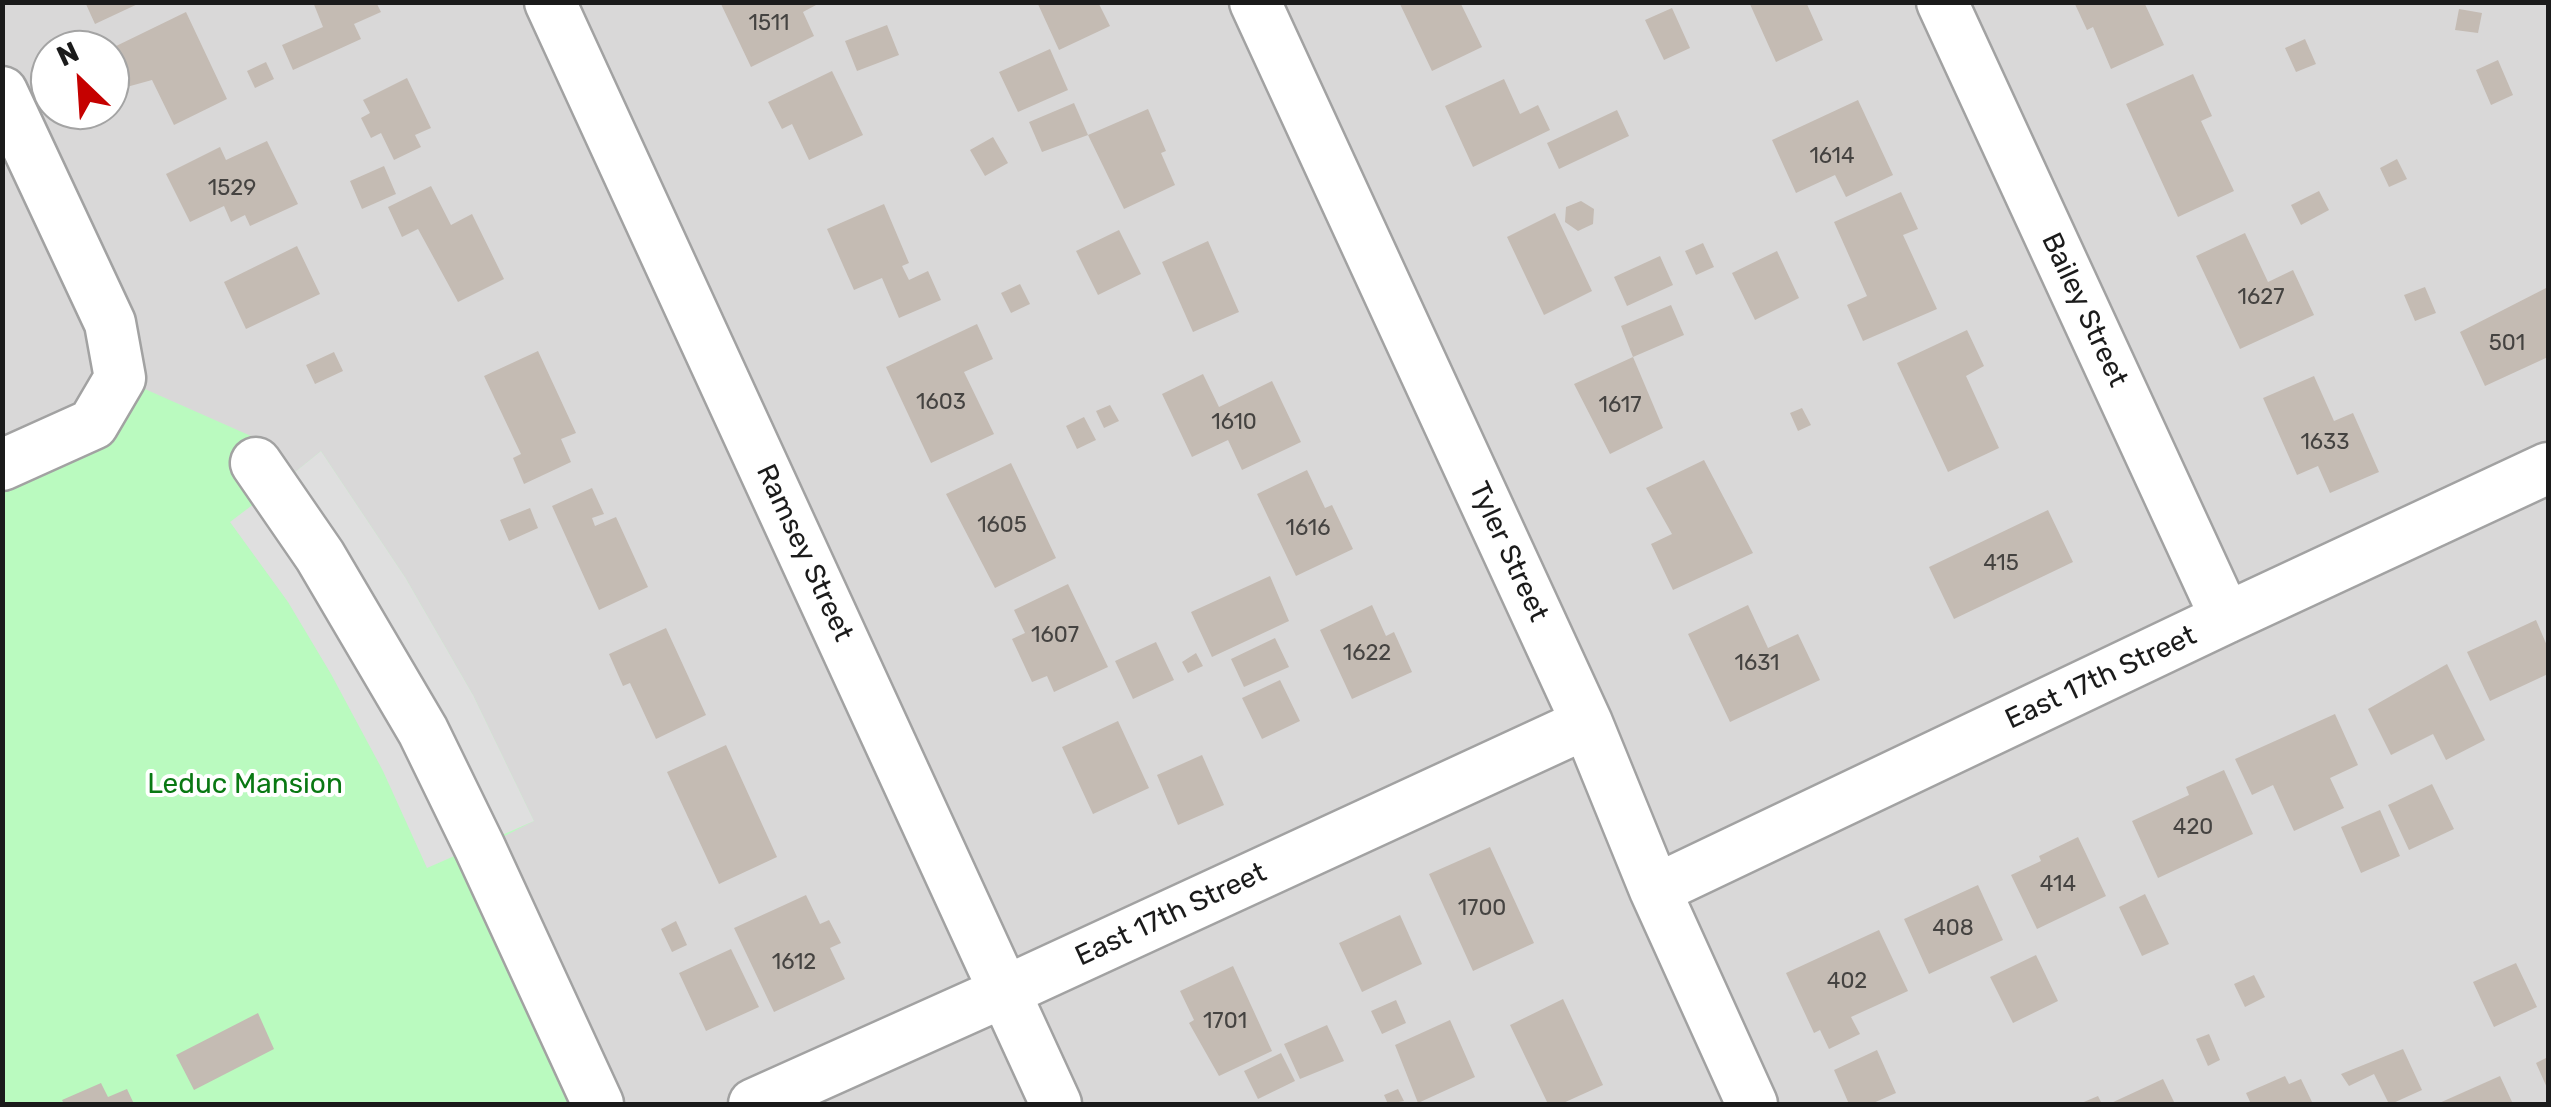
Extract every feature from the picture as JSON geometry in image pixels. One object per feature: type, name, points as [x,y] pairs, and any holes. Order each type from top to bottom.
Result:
[{"type":"street","name":"Ramsey Street","points":[[550,2],[1056,1104]]},
{"type":"street","name":"Tyler Street","points":[[1255,2],[1586,723],[1655,890],[1752,1104]]},
{"type":"street","name":"Bailey Street","points":[[1942,2],[2226,618]]},
{"type":"street","points":[[2,92],[110,323],[120,378],[92,424],[2,465]]},
{"type":"street","points":[[256,463],[320,556],[423,731],[598,1104]]},
{"type":"street","name":"East 17th Street","points":[[1655,890],[2548,468]]},
{"type":"street","name":"East 17th Street","points":[[754,1104],[1006,992],[1586,723]]},
{"type":"shaded area","points":[[3,3],[2548,3],[2548,1104],[3,1104]]},
{"type":"shaded area","points":[[269,445],[295,472],[321,451],[405,577],[473,695],[534,821],[427,868],[383,771],[331,674],[288,602],[230,522],[259,500]]},
{"type":"green space","name":"Leduc Mansion","points":[[120,378],[269,444],[295,472],[321,451],[405,577],[473,695],[534,821],[481,848],[598,1104],[3,1104],[2,465]]},
{"type":"building","points":[[85,2],[142,2],[95,24]]},
{"type":"building","points":[[313,2],[376,2],[381,12],[354,24],[361,39],[293,70],[282,45],[323,27]]},
{"type":"building","points":[[720,2],[815,2],[803,12],[814,36],[751,67]]},
{"type":"building","points":[[1037,2],[1098,2],[1110,26],[1059,50]]},
{"type":"building","points":[[1399,2],[1460,2],[1482,47],[1432,71]]},
{"type":"building","points":[[1749,2],[1806,2],[1823,40],[1776,62]]},
{"type":"building","points":[[2074,2],[2144,2],[2164,45],[2111,69],[2093,27],[2087,30]]},
{"type":"building","points":[[1672,8],[1690,48],[1664,60],[1645,20]]},
{"type":"building","points":[[2459,9],[2482,13],[2478,33],[2455,30]]},
{"type":"building","points":[[186,12],[227,99],[174,125],[152,80],[130,86],[130,39]]},
{"type":"building","points":[[887,25],[899,55],[857,71],[845,41]]},
{"type":"building","points":[[2305,39],[2316,64],[2296,72],[2285,48]]},
{"type":"building","points":[[1050,49],[1068,90],[1018,112],[999,72]]},
{"type":"building","points":[[2498,60],[2513,95],[2491,105],[2476,70]]},
{"type":"building","points":[[266,62],[274,79],[255,88],[247,71]]},
{"type":"building","points":[[832,71],[863,135],[809,160],[792,124],[782,129],[768,102]]},
{"type":"building","points":[[2193,74],[2212,116],[2201,121],[2234,191],[2178,217],[2126,104]]},
{"type":"building","points":[[407,78],[431,128],[415,135],[421,147],[394,160],[381,133],[371,138],[361,118],[370,113],[363,100]]},
{"type":"building","points":[[1504,79],[1520,114],[1538,105],[1550,130],[1473,167],[1445,106]]},
{"type":"building","points":[[1858,100],[1893,175],[1846,197],[1835,175],[1796,193],[1772,140]]},
{"type":"building","points":[[1074,103],[1088,135],[1042,152],[1029,122]]},
{"type":"building","points":[[1148,109],[1175,185],[1124,209],[1088,135]]},
{"type":"building","points":[[1617,110],[1629,136],[1559,169],[1547,143]]},
{"type":"building","points":[[993,137],[1008,163],[985,176],[970,150]]},
{"type":"building","points":[[267,141],[298,204],[250,226],[245,215],[231,222],[224,206],[190,222],[166,174],[220,147],[226,160]]},
{"type":"building","points":[[2397,159],[2407,179],[2389,187],[2380,168]]},
{"type":"building","points":[[384,166],[396,194],[362,209],[350,181]]},
{"type":"building","points":[[431,186],[451,225],[472,214],[504,279],[458,302],[418,229],[402,237],[388,207]]},
{"type":"building","points":[[2319,191],[2329,210],[2301,225],[2291,205]]},
{"type":"building","points":[[1901,192],[1918,229],[1903,235],[1937,309],[1863,341],[1847,305],[1867,296],[1834,222]]},
{"type":"building","points":[[1581,201],[1594,209],[1593,224],[1578,231],[1565,222],[1566,207]]},
{"type":"building","points":[[884,204],[909,263],[902,266],[909,280],[928,271],[941,300],[899,318],[882,278],[854,290],[827,229]]},
{"type":"building","points":[[1555,213],[1592,291],[1544,315],[1507,237]]},
{"type":"building","points":[[1119,230],[1141,274],[1098,295],[1076,251]]},
{"type":"building","points":[[2245,233],[2268,282],[2293,270],[2314,315],[2240,349],[2196,256]]},
{"type":"building","points":[[1208,241],[1239,312],[1193,332],[1162,262]]},
{"type":"building","points":[[1703,243],[1714,267],[1696,275],[1685,251]]},
{"type":"building","points":[[297,246],[320,294],[246,329],[224,282]]},
{"type":"building","points":[[1777,251],[1799,298],[1755,320],[1732,273]]},
{"type":"building","points":[[1660,256],[1673,285],[1627,306],[1614,277]]},
{"type":"building","points":[[1020,284],[1030,304],[1011,313],[1001,293]]},
{"type":"building","points":[[2425,287],[2436,313],[2415,321],[2404,295]]},
{"type":"building","points":[[2548,287],[2548,357],[2485,386],[2460,332]]},
{"type":"building","points":[[1671,305],[1684,335],[1633,357],[1621,326]]},
{"type":"building","points":[[977,324],[993,359],[964,372],[994,434],[931,463],[886,367]]},
{"type":"building","points":[[1967,330],[1984,366],[1966,376],[1999,448],[1948,472],[1897,363]]},
{"type":"building","points":[[538,351],[576,433],[561,439],[571,462],[524,484],[513,458],[521,454],[484,376]]},
{"type":"building","points":[[334,352],[343,371],[315,384],[306,365]]},
{"type":"building","points":[[1633,357],[1663,428],[1610,454],[1574,384]]},
{"type":"building","points":[[1203,374],[1219,407],[1272,381],[1301,442],[1242,470],[1228,440],[1192,457],[1162,394]]},
{"type":"building","points":[[2314,376],[2334,421],[2353,413],[2379,472],[2330,493],[2318,466],[2297,475],[2263,398]]},
{"type":"building","points":[[1110,405],[1119,421],[1104,428],[1096,411]]},
{"type":"building","points":[[1802,408],[1811,425],[1798,431],[1790,413]]},
{"type":"building","points":[[1084,417],[1096,440],[1077,449],[1066,426]]},
{"type":"building","points":[[1704,460],[1753,553],[1673,590],[1651,544],[1672,534],[1646,488]]},
{"type":"building","points":[[1011,463],[1056,558],[995,588],[946,494]]},
{"type":"building","points":[[1307,470],[1325,508],[1332,505],[1353,549],[1296,576],[1257,494]]},
{"type":"building","points":[[592,488],[604,514],[592,518],[595,526],[616,517],[648,587],[599,610],[552,506]]},
{"type":"building","points":[[530,508],[538,528],[509,541],[500,520]]},
{"type":"building","points":[[2048,510],[2073,562],[1954,619],[1929,567]]},
{"type":"building","points":[[1270,576],[1289,621],[1212,657],[1191,612]]},
{"type":"building","points":[[1068,584],[1108,667],[1054,692],[1047,676],[1032,682],[1012,639],[1025,633],[1014,610]]},
{"type":"building","points":[[1372,605],[1386,636],[1394,632],[1412,672],[1352,699],[1320,630]]},
{"type":"building","points":[[1748,605],[1768,648],[1798,634],[1820,680],[1730,722],[1688,634]]},
{"type":"building","points":[[2536,620],[2548,648],[2548,674],[2490,701],[2467,652]]},
{"type":"building","points":[[666,628],[706,715],[656,739],[630,683],[623,686],[609,654]]},
{"type":"building","points":[[1275,638],[1289,667],[1244,687],[1231,659]]},
{"type":"building","points":[[1156,642],[1174,680],[1133,699],[1115,661]]},
{"type":"building","points":[[1196,653],[1203,666],[1188,673],[1182,662]]},
{"type":"building","points":[[2447,664],[2485,740],[2446,760],[2433,734],[2391,755],[2368,709]]},
{"type":"building","points":[[1280,680],[1300,721],[1262,739],[1242,698]]},
{"type":"building","points":[[2335,714],[2358,765],[2330,778],[2344,808],[2294,831],[2273,785],[2252,795],[2235,759]]},
{"type":"building","points":[[1118,721],[1149,788],[1093,814],[1062,747]]},
{"type":"building","points":[[726,745],[777,857],[719,884],[667,772]]},
{"type":"building","points":[[1202,755],[1224,805],[1178,825],[1157,775]]},
{"type":"building","points":[[2224,770],[2253,834],[2158,878],[2132,821],[2189,795],[2186,787]]},
{"type":"building","points":[[2432,784],[2454,829],[2409,850],[2388,805]]},
{"type":"building","points":[[2380,810],[2400,856],[2361,873],[2341,827]]},
{"type":"building","points":[[2078,837],[2106,896],[2037,929],[2011,875]]},
{"type":"building","points":[[1490,847],[1534,943],[1473,971],[1429,874]]},
{"type":"building","points":[[1978,885],[2003,940],[1929,974],[1904,919]]},
{"type":"building","points":[[2145,894],[2169,944],[2142,956],[2119,907]]},
{"type":"building","points":[[806,895],[820,924],[829,920],[841,943],[830,948],[845,979],[774,1012],[734,928]]},
{"type":"building","points":[[1400,915],[1422,964],[1362,992],[1339,943]]},
{"type":"building","points":[[676,921],[687,945],[672,952],[661,929]]},
{"type":"building","points":[[1879,930],[1908,991],[1851,1017],[1860,1034],[1829,1049],[1820,1030],[1814,1033],[1786,973]]},
{"type":"building","points":[[731,949],[759,1007],[706,1031],[679,973]]},
{"type":"building","points":[[2036,955],[2058,1001],[2013,1023],[1990,977]]},
{"type":"building","points":[[2516,963],[2537,1007],[2494,1027],[2473,982]]},
{"type":"building","points":[[1233,966],[1272,1051],[1219,1076],[1189,1023],[1194,1020],[1180,991]]},
{"type":"building","points":[[2254,975],[2265,997],[2245,1007],[2234,984]]},
{"type":"building","points":[[1563,999],[1603,1085],[1561,1104],[1548,1104],[1510,1025]]},
{"type":"building","points":[[1396,1000],[1406,1023],[1382,1034],[1371,1011]]},
{"type":"building","points":[[258,1013],[274,1049],[194,1090],[176,1055]]},
{"type":"building","points":[[1450,1020],[1475,1077],[1418,1103],[1395,1045]]},
{"type":"building","points":[[1327,1025],[1344,1061],[1300,1079],[1284,1044]]},
{"type":"building","points":[[2209,1034],[2220,1060],[2208,1066],[2196,1039]]},
{"type":"building","points":[[2403,1049],[2422,1090],[2391,1104],[2374,1074],[2349,1086],[2341,1074]]},
{"type":"building","points":[[1877,1050],[1896,1093],[1871,1104],[1849,1104],[1834,1070]]},
{"type":"building","points":[[1281,1053],[1295,1081],[1258,1099],[1244,1071]]},
{"type":"building","points":[[2548,1057],[2548,1090],[2536,1063]]},
{"type":"building","points":[[2285,1076],[2289,1084],[2301,1079],[2312,1102],[2251,1104],[2246,1093]]},
{"type":"building","points":[[2500,1076],[2513,1104],[2437,1104]]},
{"type":"building","points":[[2163,1079],[2175,1104],[2109,1104]]},
{"type":"building","points":[[101,1083],[108,1097],[127,1089],[134,1104],[64,1104],[62,1100]]},
{"type":"building","points":[[1398,1089],[1404,1101],[1388,1104],[1384,1095]]},
{"type":"building","points":[[2098,1096],[2102,1104],[2079,1104]]}]
